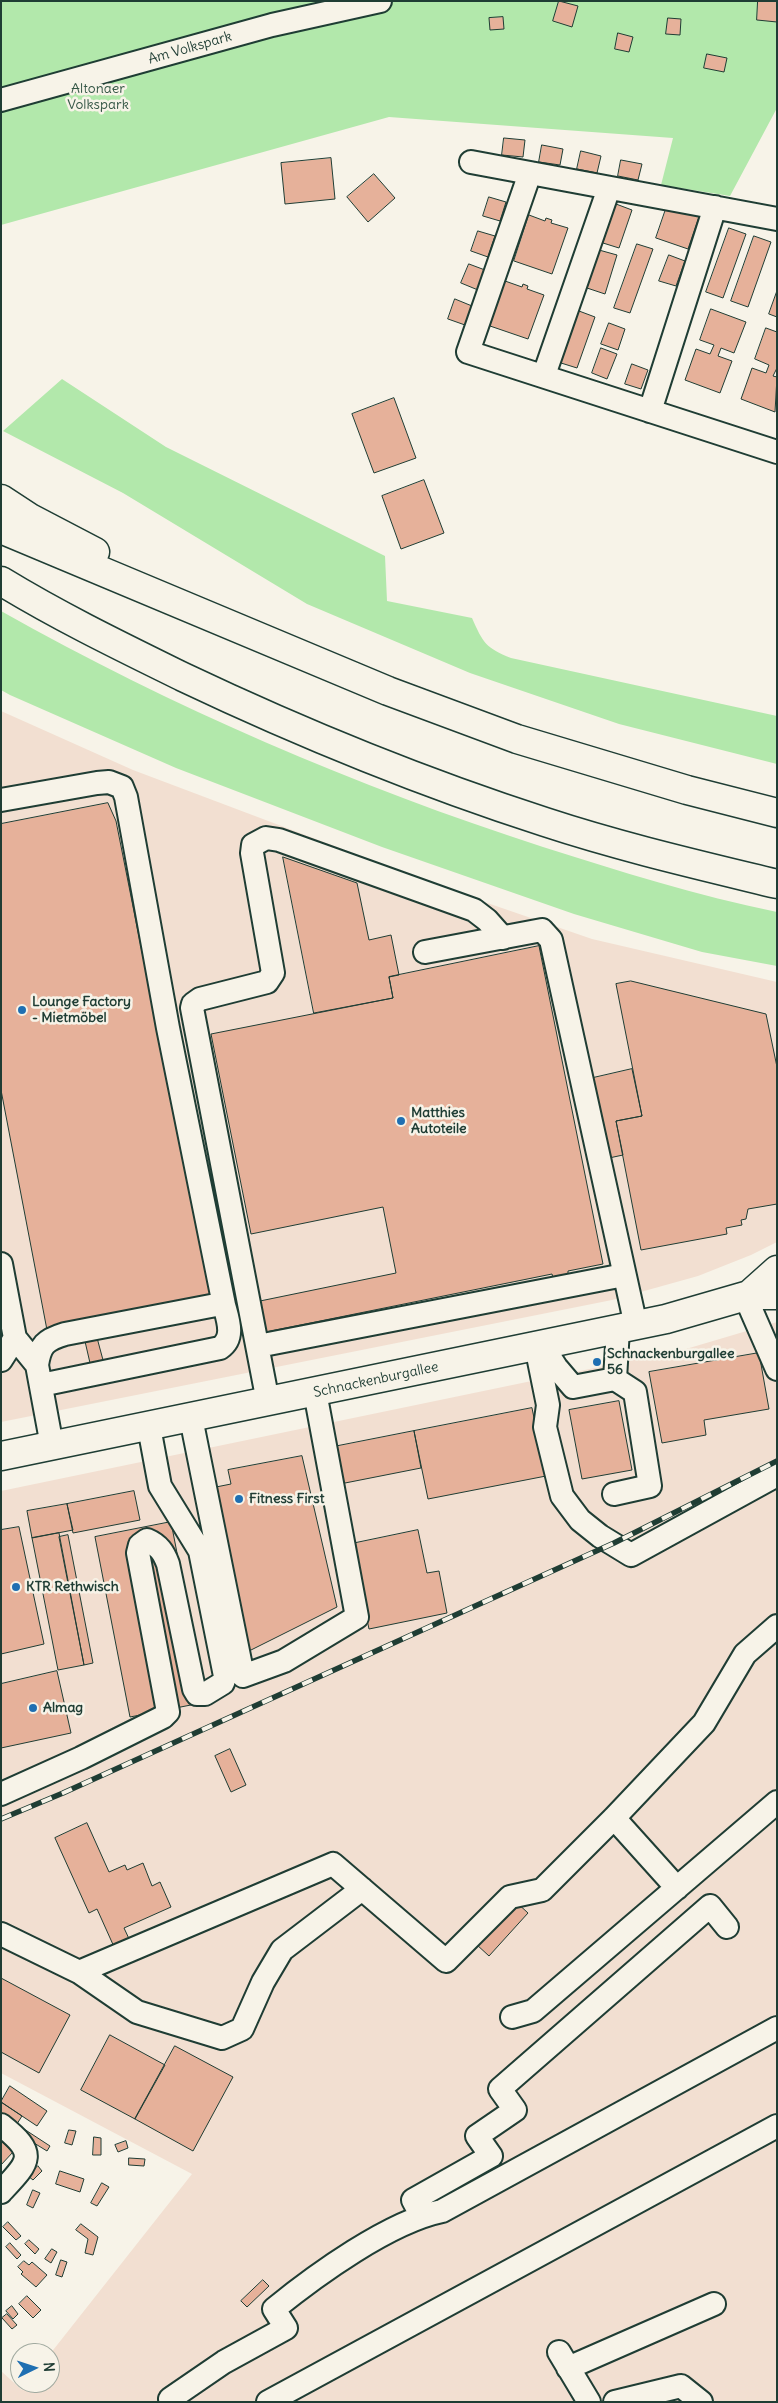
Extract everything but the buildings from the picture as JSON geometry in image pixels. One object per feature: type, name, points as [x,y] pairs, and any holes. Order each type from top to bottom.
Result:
[{"type":"main road","points":[[1,499],[30,518],[244,631]]},
{"type":"main road","points":[[1,529],[388,691],[517,739],[687,790],[777,813]]},
{"type":"main road","points":[[1,581],[107,640],[227,698],[294,729],[412,776],[547,823],[698,866],[777,884]]},
{"type":"main road","name":"Schnackenburgallee","points":[[747,1296],[777,1270]]},
{"type":"main road","name":"Schnackenburgallee","points":[[1,1456],[627,1328],[703,1310],[747,1296],[777,1295]]},
{"type":"street","name":"Am Volkspark","points":[[1,100],[272,25],[380,1]]},
{"type":"street","points":[[470,162],[777,219]]},
{"type":"street","points":[[530,173],[468,352],[544,375],[777,452]]},
{"type":"street","points":[[544,375],[609,188]]},
{"type":"street","points":[[650,411],[715,207]]},
{"type":"street","points":[[1,800],[109,782],[122,787],[126,797],[168,1028],[228,1319],[228,1343],[220,1348],[39,1375]]},
{"type":"street","points":[[268,1402],[192,1008],[193,1004],[200,999],[267,982],[271,979],[272,966],[252,853],[253,845],[266,838],[279,840],[474,910],[487,920],[503,938]]},
{"type":"street","points":[[425,952],[542,930],[551,940],[624,1275],[627,1328],[616,1379]]},
{"type":"street","points":[[1,1264],[15,1338],[39,1375]]},
{"type":"street","points":[[258,1346],[624,1275]]},
{"type":"street","points":[[747,1296],[777,1369]]},
{"type":"street","points":[[52,1446],[39,1375],[39,1350],[44,1342],[54,1337],[208,1306],[224,1305]]},
{"type":"street","points":[[1,1360],[15,1338]]},
{"type":"street","points":[[539,1346],[573,1387],[616,1379],[634,1392],[650,1486],[614,1494]]},
{"type":"street","points":[[539,1346],[548,1405],[545,1427],[562,1496],[580,1520],[600,1536],[631,1555],[777,1475]]},
{"type":"street","points":[[191,1418],[243,1676],[284,1661],[357,1617],[315,1392]]},
{"type":"street","points":[[1,1794],[81,1758],[163,1717],[168,1712],[138,1553],[140,1545],[147,1540],[153,1542],[164,1552],[194,1689],[198,1694],[205,1694],[223,1683],[225,1676],[200,1551],[160,1486],[150,1427]]},
{"type":"street","points":[[177,1611],[184,1624],[193,1627],[203,1625],[212,1609]]},
{"type":"street","points":[[79,1972],[333,1864],[446,1961],[510,1897],[542,1890],[614,1818],[704,1723],[745,1654],[777,1626]]},
{"type":"street","points":[[512,2017],[533,2011],[777,1802]]},
{"type":"street","points":[[614,1818],[677,1888]]},
{"type":"street","points":[[1,1934],[79,1972],[137,2012],[222,2038],[242,2029],[263,1982],[282,1950],[362,1889]]},
{"type":"street","points":[[421,2215],[413,2200],[491,2156],[477,2136],[515,2110],[500,2089],[710,1906],[728,1927]]},
{"type":"street","points":[[171,2402],[170,2399],[224,2362],[286,2328],[274,2309],[303,2285],[362,2247],[421,2215],[442,2211],[777,2028]]},
{"type":"street","points":[[1,2125],[22,2144],[26,2152],[26,2162],[1,2192]]},
{"type":"street","points":[[268,2402],[777,2126]]},
{"type":"street","points":[[589,2402],[564,2360],[714,2304]]},
{"type":"street","points":[[615,2402],[681,2386],[701,2402]]},
{"type":"shaded area","points":[[1,711],[133,770],[467,896],[592,939],[777,982],[777,1242],[751,1255],[698,1276],[612,1300],[1,1422]]},
{"type":"shaded area","points":[[777,1322],[777,2402],[1,2402],[1,2371],[10,2379],[10,2393],[60,2393],[59,2343],[192,2174],[1,2073],[1,1491],[686,1349]]},
{"type":"green space","name":"Altonaer Volkspark","points":[[1,1],[777,1],[777,108],[730,196],[661,185],[673,138],[389,117],[1,225]]},
{"type":"green space","points":[[62,379],[166,447],[385,556],[387,601],[472,618],[486,644],[511,658],[777,716],[777,764],[619,724],[470,673],[307,604],[123,493],[3,431]]},
{"type":"green space","points":[[1,611],[132,680],[199,712],[334,771],[403,798],[543,847],[601,865],[688,891],[777,912],[777,966],[702,952],[574,914],[382,847],[176,768],[10,695],[1,690]]},
{"type":"railway","points":[[1,1819],[63,1793],[614,1543],[777,1461]]},
{"type":"place","name":"Lounge Factory - Mietmöbel","points":[[22,1010]]},
{"type":"place","name":"Matthies Autoteile","points":[[401,1121]]},
{"type":"place","name":"Schnackenburgallee 56","points":[[597,1362]]},
{"type":"place","name":"Fitness First","points":[[239,1499]]},
{"type":"place","name":"KTR Rethwisch","points":[[16,1587]]},
{"type":"place","name":"Almag","points":[[33,1708]]}]
